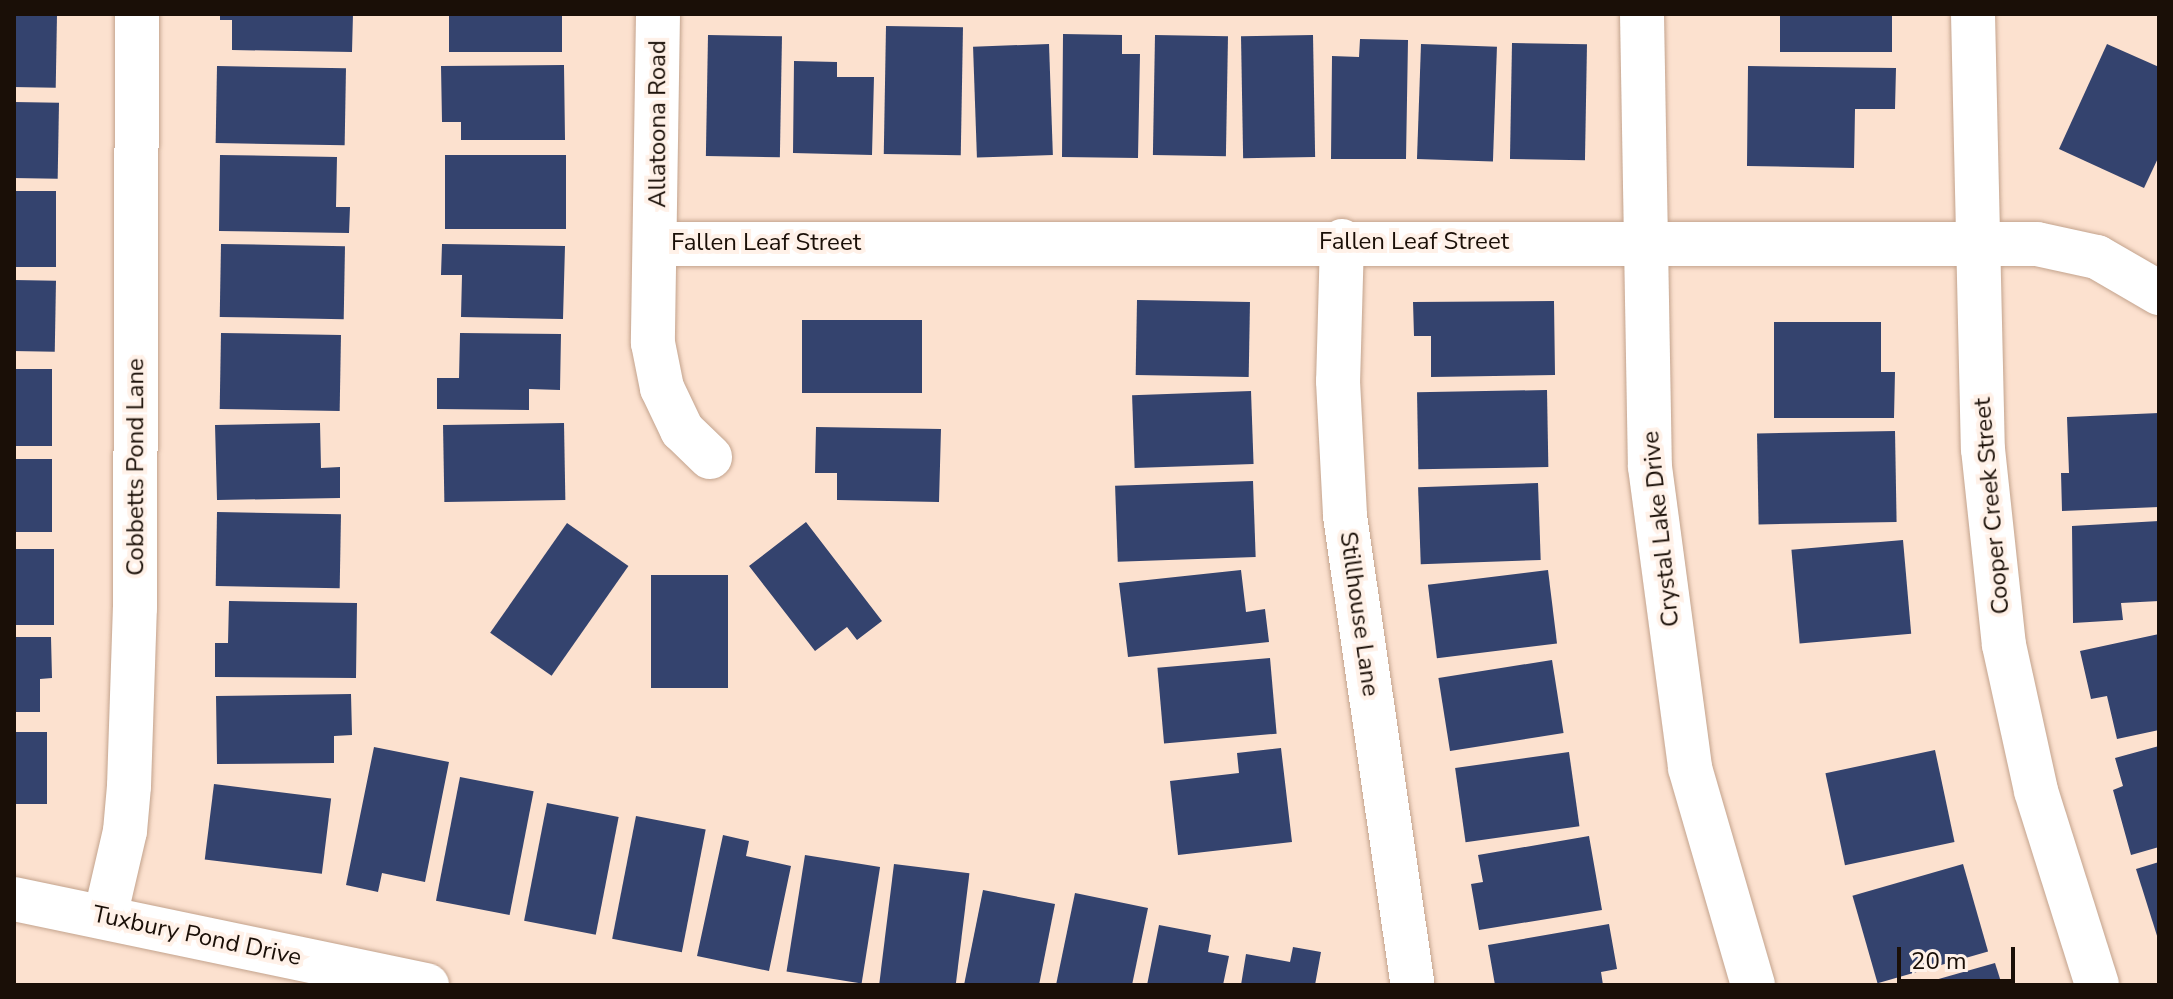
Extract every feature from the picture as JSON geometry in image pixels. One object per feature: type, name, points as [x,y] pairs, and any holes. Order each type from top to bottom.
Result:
[{"type":"street","name":"Cobbetts Pond Lane","points":[[105,917],[125,831],[129,771],[137,14]]},
{"type":"street","name":"Allatoona Road","points":[[658,14],[657,244],[653,343],[662,388],[682,430],[710,457]]},
{"type":"street","name":"Crystal Lake Drive","points":[[1642,14],[1650,467],[1690,768],[1753,985]]},
{"type":"street","name":"Cooper Creek Street","points":[[1973,14],[1981,244],[1983,449],[2004,645],[2036,791],[2097,985]]},
{"type":"street","name":"Fallen Leaf Street","points":[[657,244],[1342,241],[2037,244],[2097,257],[2159,293]]},
{"type":"street","name":"Stillhouse Lane","points":[[1342,241],[1338,381],[1345,516],[1413,985]]},
{"type":"street","name":"Tuxbury Pond Drive","points":[[14,899],[427,985]]},
{"type":"building","points":[[14,14],[57,15],[56,88],[14,87]]},
{"type":"building","points":[[220,14],[353,14],[352,52],[232,50],[232,20],[220,20]]},
{"type":"building","points":[[449,14],[562,14],[562,52],[449,52]]},
{"type":"building","points":[[1780,14],[1892,14],[1892,52],[1780,52]]},
{"type":"building","points":[[886,26],[963,27],[961,155],[884,154]]},
{"type":"building","points":[[1063,34],[1122,35],[1122,54],[1140,54],[1138,158],[1062,157]]},
{"type":"building","points":[[708,35],[782,36],[780,157],[706,156]]},
{"type":"building","points":[[1155,35],[1228,36],[1226,156],[1153,155]]},
{"type":"building","points":[[1313,35],[1315,157],[1243,158],[1241,36]]},
{"type":"building","points":[[1360,39],[1408,40],[1406,159],[1331,159],[1332,56],[1359,57]]},
{"type":"building","points":[[1512,43],[1587,44],[1585,160],[1510,159]]},
{"type":"building","points":[[1049,44],[1053,155],[977,158],[973,47]]},
{"type":"building","points":[[1421,44],[1497,47],[1493,162],[1417,159]]},
{"type":"building","points":[[2107,44],[2159,67],[2159,156],[2144,188],[2059,149]]},
{"type":"building","points":[[794,61],[837,62],[837,77],[874,77],[872,155],[793,153]]},
{"type":"building","points":[[564,65],[565,140],[461,140],[461,122],[442,122],[441,66]]},
{"type":"building","points":[[217,66],[346,68],[345,145],[216,143]]},
{"type":"building","points":[[1748,66],[1896,68],[1895,109],[1855,109],[1854,168],[1747,166]]},
{"type":"building","points":[[14,102],[59,103],[58,179],[14,178]]},
{"type":"building","points":[[220,155],[337,157],[336,207],[350,207],[349,233],[219,231]]},
{"type":"building","points":[[445,155],[566,155],[566,229],[445,229]]},
{"type":"building","points":[[14,191],[56,191],[56,267],[14,267]]},
{"type":"building","points":[[221,244],[345,246],[344,319],[220,317]]},
{"type":"building","points":[[442,244],[565,246],[563,319],[461,317],[462,275],[441,275]]},
{"type":"building","points":[[14,280],[56,281],[55,352],[14,351]]},
{"type":"building","points":[[1137,300],[1250,302],[1249,377],[1136,375]]},
{"type":"building","points":[[1554,301],[1555,375],[1431,377],[1431,336],[1414,336],[1413,302]]},
{"type":"building","points":[[802,320],[922,320],[922,393],[802,393]]},
{"type":"building","points":[[1774,322],[1881,322],[1881,372],[1895,372],[1894,418],[1774,418]]},
{"type":"building","points":[[221,333],[341,335],[340,411],[220,409]]},
{"type":"building","points":[[460,333],[561,334],[560,390],[529,389],[529,410],[437,409],[437,378],[459,378]]},
{"type":"building","points":[[14,369],[52,369],[52,446],[14,446]]},
{"type":"building","points":[[1547,390],[1548,467],[1418,469],[1417,392]]},
{"type":"building","points":[[1251,391],[1254,464],[1135,468],[1132,395]]},
{"type":"building","points":[[2159,413],[2159,507],[2062,511],[2061,473],[2069,473],[2067,417]]},
{"type":"building","points":[[320,423],[321,468],[340,467],[340,498],[217,500],[215,425]]},
{"type":"building","points":[[564,423],[565,500],[444,502],[443,425]]},
{"type":"building","points":[[816,427],[941,429],[939,502],[837,500],[837,473],[815,473]]},
{"type":"building","points":[[1895,431],[1897,522],[1759,524],[1757,433]]},
{"type":"building","points":[[14,459],[52,459],[52,532],[14,532]]},
{"type":"building","points":[[1253,481],[1256,557],[1118,562],[1115,486]]},
{"type":"building","points":[[1538,483],[1541,560],[1421,564],[1418,487]]},
{"type":"building","points":[[217,512],[341,514],[340,588],[216,586]]},
{"type":"building","points":[[2159,521],[2159,601],[2121,603],[2123,620],[2073,623],[2072,526]]},
{"type":"building","points":[[806,522],[882,621],[857,640],[847,627],[815,651],[749,566]]},
{"type":"building","points":[[567,523],[628,566],[552,676],[490,633]]},
{"type":"building","points":[[1903,540],[1911,634],[1800,643],[1791,550]]},
{"type":"building","points":[[14,549],[54,549],[54,625],[14,625]]},
{"type":"building","points":[[1241,570],[1246,612],[1265,609],[1269,642],[1128,657],[1119,583]]},
{"type":"building","points":[[1548,570],[1557,643],[1437,658],[1428,585]]},
{"type":"building","points":[[651,575],[728,575],[728,688],[651,688]]},
{"type":"building","points":[[229,601],[357,603],[356,678],[215,677],[215,643],[228,643]]},
{"type":"building","points":[[2159,634],[2159,730],[2117,739],[2107,696],[2091,699],[2080,651]]},
{"type":"building","points":[[14,637],[51,637],[52,678],[40,679],[40,712],[14,712]]},
{"type":"building","points":[[1270,658],[1277,734],[1164,744],[1157,668]]},
{"type":"building","points":[[1552,660],[1564,733],[1450,751],[1438,678]]},
{"type":"building","points":[[351,694],[352,735],[334,736],[334,763],[217,764],[216,696]]},
{"type":"building","points":[[14,732],[47,732],[47,804],[14,804]]},
{"type":"building","points":[[2159,746],[2159,847],[2131,855],[2113,790],[2123,786],[2115,758]]},
{"type":"building","points":[[374,747],[449,762],[425,882],[382,873],[378,892],[346,885]]},
{"type":"building","points":[[1281,748],[1292,842],[1178,855],[1170,781],[1239,773],[1237,753]]},
{"type":"building","points":[[1935,750],[1955,842],[1845,865],[1825,773]]},
{"type":"building","points":[[1569,752],[1579,826],[1466,842],[1455,768]]},
{"type":"building","points":[[460,777],[534,791],[510,915],[436,901]]},
{"type":"building","points":[[214,784],[331,798],[322,874],[205,859]]},
{"type":"building","points":[[547,803],[619,817],[596,935],[524,921]]},
{"type":"building","points":[[636,816],[706,830],[682,952],[612,939]]},
{"type":"building","points":[[723,835],[749,841],[746,856],[791,866],[769,971],[697,956]]},
{"type":"building","points":[[1589,836],[1602,910],[1479,930],[1471,884],[1483,882],[1478,855]]},
{"type":"building","points":[[805,855],[880,867],[862,983],[787,972]]},
{"type":"building","points":[[2159,862],[2159,939],[2158,939],[2136,869]]},
{"type":"building","points":[[894,864],[969,873],[956,985],[879,985]]},
{"type":"building","points":[[1963,864],[1988,951],[1878,983],[1852,896]]},
{"type":"building","points":[[983,890],[1055,904],[1039,985],[964,985]]},
{"type":"building","points":[[1075,893],[1148,908],[1132,985],[1056,985]]},
{"type":"building","points":[[1609,924],[1617,969],[1601,972],[1603,985],[1495,985],[1488,945]]},
{"type":"building","points":[[1159,925],[1211,935],[1208,952],[1229,956],[1223,985],[1147,985]]},
{"type":"building","points":[[1293,947],[1321,952],[1315,985],[1241,985],[1246,954],[1290,962]]},
{"type":"building","points":[[1995,963],[2002,985],[1921,984]]}]
